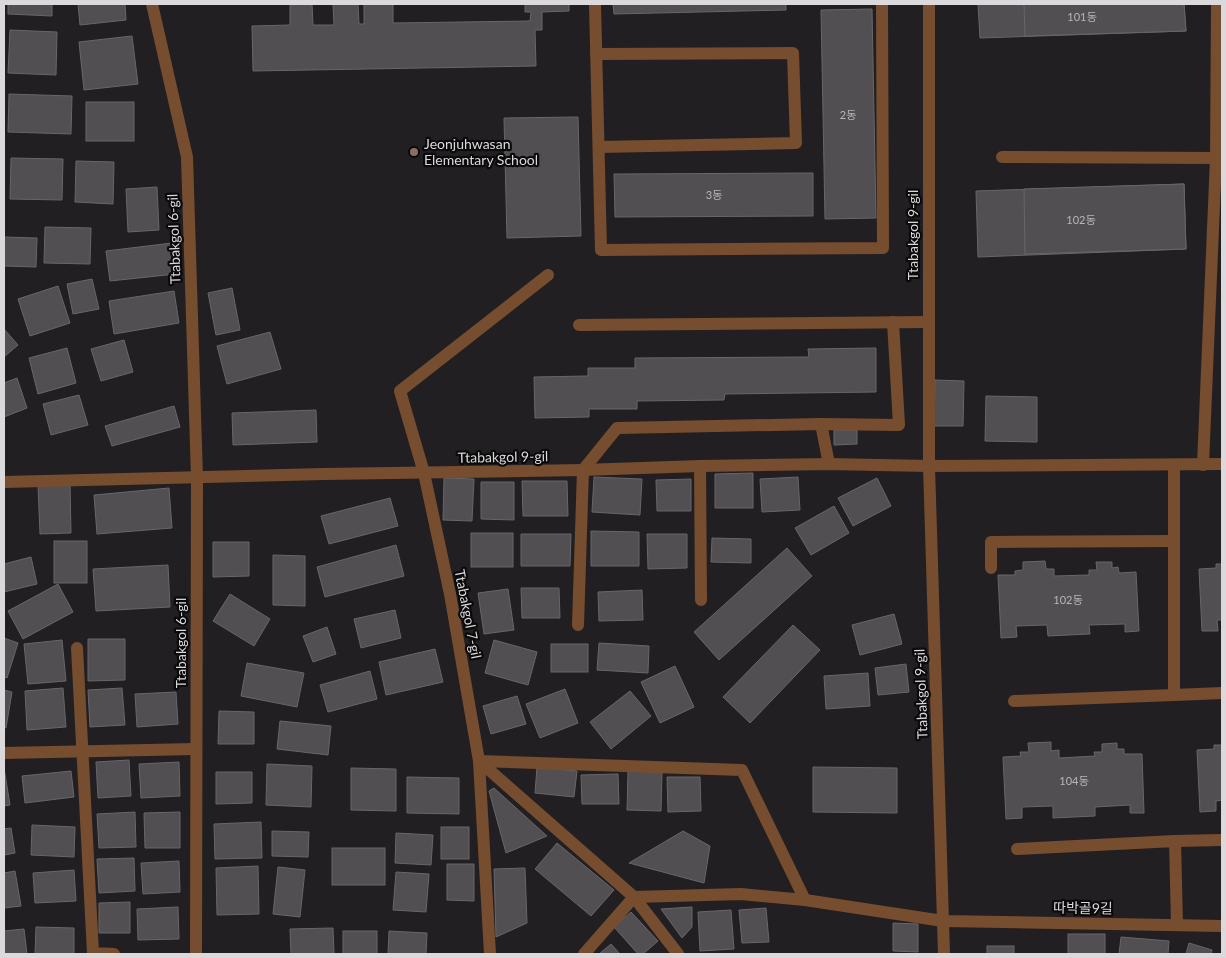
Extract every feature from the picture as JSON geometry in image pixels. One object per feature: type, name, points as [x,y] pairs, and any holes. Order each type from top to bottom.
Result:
[{"type":"street","name":"Ttabakgol 6-gil","points":[[152,4],[187,157],[197,478],[196,954]]},
{"type":"street","points":[[595,4],[601,250],[884,248],[882,4]]},
{"type":"street","name":"Ttabakgol 9-gil","points":[[929,4],[929,466],[944,954]]},
{"type":"street","points":[[1203,465],[1216,158],[1217,4]]},
{"type":"street","points":[[596,54],[793,53],[796,143],[599,146]]},
{"type":"street","points":[[1002,157],[1216,158]]},
{"type":"street","name":"Ttabakgol 7-gil","points":[[490,954],[480,761],[450,594],[424,473],[400,391],[548,274]]},
{"type":"street","points":[[578,625],[583,470],[616,428],[822,424],[899,425],[893,322]]},
{"type":"street","points":[[579,325],[928,322]]},
{"type":"street","points":[[822,424],[829,464]]},
{"type":"street","name":"Ttabakgol 9-gil","points":[[424,473],[829,464],[929,466]]},
{"type":"street","points":[[929,466],[1222,464]]},
{"type":"street","points":[[1174,465],[1174,695]]},
{"type":"street","points":[[700,466],[701,600]]},
{"type":"street","points":[[4,482],[424,473]]},
{"type":"street","points":[[991,568],[991,542],[1174,541]]},
{"type":"street","points":[[77,648],[93,953],[114,954]]},
{"type":"street","points":[[1014,701],[1222,693]]},
{"type":"street","points":[[4,753],[195,749]]},
{"type":"street","points":[[480,761],[742,770],[805,900]]},
{"type":"street","points":[[480,761],[634,897],[678,954]]},
{"type":"street","points":[[1018,849],[1222,840]]},
{"type":"street","points":[[1175,841],[1177,925]]},
{"type":"street","points":[[584,954],[634,897],[742,894],[805,900],[943,921]]},
{"type":"street","name":"따박골9길","points":[[943,921],[1222,926]]},
{"type":"building","points":[[8,4],[52,4],[52,16],[8,14]]},
{"type":"building","points":[[78,4],[125,4],[126,20],[80,25]]},
{"type":"building","points":[[290,4],[312,4],[313,25],[334,25],[333,4],[358,4],[359,24],[364,24],[364,4],[393,4],[393,23],[530,21],[531,12],[525,12],[525,4],[569,4],[569,11],[542,12],[542,30],[535,30],[536,66],[253,71],[252,26],[290,25]]},
{"type":"building","points":[[613,4],[786,4],[786,10],[614,14]]},
{"type":"building","points":[[978,4],[1184,4],[1186,31],[980,38]]},
{"type":"building","points":[[1024,4],[1184,4],[1186,31],[1025,36]]},
{"type":"building","points":[[872,9],[876,218],[825,219],[821,10]]},
{"type":"building","points":[[10,30],[57,32],[56,75],[8,73]]},
{"type":"building","points":[[132,36],[138,84],[84,90],[79,42]]},
{"type":"building","points":[[9,94],[72,96],[71,134],[8,132]]},
{"type":"building","points":[[86,102],[134,102],[134,141],[86,141]]},
{"type":"building","points":[[578,117],[581,236],[507,238],[504,118]]},
{"type":"building","points":[[11,158],[63,159],[62,200],[10,199]]},
{"type":"building","points":[[76,161],[114,162],[113,204],[75,202]]},
{"type":"building","points":[[813,173],[813,216],[615,217],[614,174]]},
{"type":"building","points":[[1184,184],[1186,249],[978,257],[976,191]]},
{"type":"building","points":[[1184,184],[1186,249],[1025,254],[1024,189]]},
{"type":"building","points":[[157,187],[159,230],[128,232],[126,189]]},
{"type":"building","points":[[45,227],[91,228],[90,264],[44,263]]},
{"type":"building","points":[[4,237],[37,238],[36,267],[4,266]]},
{"type":"building","points":[[172,243],[176,274],[110,281],[106,251]]},
{"type":"building","points":[[92,279],[99,309],[73,314],[67,284]]},
{"type":"building","points":[[58,286],[70,323],[30,336],[18,299]]},
{"type":"building","points":[[232,288],[240,330],[216,335],[208,293]]},
{"type":"building","points":[[174,291],[179,323],[114,334],[109,301]]},
{"type":"building","points":[[4,329],[18,345],[4,357]]},
{"type":"building","points":[[270,332],[281,369],[227,384],[217,346]]},
{"type":"building","points":[[124,340],[133,372],[101,381],[91,349]]},
{"type":"building","points":[[67,348],[76,383],[38,394],[29,358]]},
{"type":"building","points":[[876,348],[876,392],[725,394],[724,400],[637,401],[637,409],[589,409],[589,417],[535,418],[534,377],[588,376],[588,368],[635,368],[635,358],[809,357],[808,349]]},
{"type":"building","points":[[17,378],[27,408],[4,417],[4,383]]},
{"type":"building","points":[[935,380],[964,381],[963,426],[934,426]]},
{"type":"building","points":[[79,395],[88,425],[51,435],[43,404]]},
{"type":"building","points":[[986,396],[1037,397],[1037,442],[985,441]]},
{"type":"building","points":[[174,406],[180,427],[112,446],[105,426]]},
{"type":"building","points":[[316,410],[317,442],[233,445],[232,413]]},
{"type":"building","points":[[834,430],[857,430],[857,444],[834,445]]},
{"type":"building","points":[[753,473],[753,508],[715,508],[715,474]]},
{"type":"building","points":[[594,477],[642,479],[640,515],[592,512]]},
{"type":"building","points":[[798,477],[800,510],[762,512],[760,479]]},
{"type":"building","points":[[444,478],[474,479],[472,521],[443,520]]},
{"type":"building","points":[[877,478],[891,506],[853,526],[838,498]]},
{"type":"building","points":[[691,479],[691,511],[657,511],[656,480]]},
{"type":"building","points":[[522,481],[567,481],[568,516],[523,516]]},
{"type":"building","points":[[481,482],[514,482],[514,520],[481,519]]},
{"type":"building","points":[[70,484],[71,533],[40,534],[38,485]]},
{"type":"building","points":[[169,488],[172,528],[97,534],[94,495]]},
{"type":"building","points":[[390,498],[398,526],[329,544],[321,516]]},
{"type":"building","points":[[834,506],[849,533],[811,555],[795,528]]},
{"type":"building","points":[[591,531],[639,532],[639,566],[591,566]]},
{"type":"building","points":[[471,533],[513,533],[513,567],[471,567]]},
{"type":"building","points":[[521,534],[571,534],[570,566],[521,566]]},
{"type":"building","points":[[647,534],[687,534],[687,568],[648,569]]},
{"type":"building","points":[[712,538],[751,539],[751,563],[711,562]]},
{"type":"building","points":[[54,541],[87,541],[87,583],[54,583]]},
{"type":"building","points":[[213,542],[249,542],[249,576],[213,577]]},
{"type":"building","points":[[396,545],[404,576],[325,597],[317,567]]},
{"type":"building","points":[[787,548],[812,576],[719,660],[694,632]]},
{"type":"building","points":[[273,555],[305,556],[305,606],[273,605]]},
{"type":"building","points":[[31,557],[37,584],[4,592],[4,564]]},
{"type":"building","points":[[1045,561],[1046,569],[1054,569],[1054,576],[1089,575],[1089,570],[1097,570],[1096,562],[1112,562],[1112,568],[1118,567],[1119,573],[1136,572],[1139,631],[1125,632],[1125,624],[1089,625],[1090,634],[1048,636],[1047,625],[1016,626],[1017,637],[1001,638],[998,575],[1015,575],[1015,571],[1023,570],[1023,562]]},
{"type":"building","points":[[1216,564],[1222,564],[1222,620],[1217,620],[1218,631],[1202,631],[1199,569],[1216,568]]},
{"type":"building","points":[[168,565],[170,607],[96,611],[93,569]]},
{"type":"building","points":[[58,584],[73,612],[23,639],[8,611]]},
{"type":"building","points":[[521,588],[559,588],[560,618],[522,618]]},
{"type":"building","points":[[508,589],[514,630],[484,634],[478,593]]},
{"type":"building","points":[[642,590],[643,620],[599,621],[598,592]]},
{"type":"building","points":[[230,594],[270,619],[254,646],[213,621]]},
{"type":"building","points":[[395,610],[401,638],[361,648],[354,619]]},
{"type":"building","points":[[894,614],[902,644],[860,655],[852,625]]},
{"type":"building","points":[[793,625],[820,650],[750,723],[723,697]]},
{"type":"building","points":[[327,627],[336,654],[313,662],[303,636]]},
{"type":"building","points":[[4,638],[18,643],[7,678],[4,677]]},
{"type":"building","points":[[88,639],[125,639],[125,680],[88,681]]},
{"type":"building","points":[[62,640],[66,681],[28,684],[24,644]]},
{"type":"building","points":[[494,640],[537,652],[528,685],[485,673]]},
{"type":"building","points":[[599,643],[649,646],[648,673],[597,670]]},
{"type":"building","points":[[551,644],[588,644],[588,672],[551,672]]},
{"type":"building","points":[[435,649],[443,682],[386,695],[379,662]]},
{"type":"building","points":[[247,663],[304,673],[297,707],[241,696]]},
{"type":"building","points":[[906,664],[909,692],[878,695],[875,668]]},
{"type":"building","points":[[675,666],[694,707],[660,723],[641,682]]},
{"type":"building","points":[[370,671],[377,699],[328,712],[320,685]]},
{"type":"building","points":[[868,673],[870,706],[826,709],[824,676]]},
{"type":"building","points":[[63,688],[66,727],[27,730],[25,691]]},
{"type":"building","points":[[122,688],[125,725],[90,727],[88,690]]},
{"type":"building","points":[[565,689],[578,723],[540,738],[526,704]]},
{"type":"building","points":[[4,690],[12,692],[6,728],[4,727]]},
{"type":"building","points":[[630,691],[651,716],[611,749],[590,722]]},
{"type":"building","points":[[176,692],[178,724],[137,727],[135,694]]},
{"type":"building","points":[[517,696],[526,724],[491,734],[483,706]]},
{"type":"building","points":[[219,711],[254,712],[254,744],[218,744]]},
{"type":"building","points":[[280,721],[331,726],[328,755],[277,749]]},
{"type":"building","points":[[1051,742],[1051,751],[1059,750],[1059,758],[1095,756],[1094,752],[1102,752],[1102,744],[1117,743],[1117,749],[1124,749],[1124,754],[1142,754],[1144,813],[1130,813],[1130,805],[1095,807],[1095,816],[1053,818],[1053,806],[1022,807],[1022,818],[1006,819],[1003,757],[1021,756],[1020,752],[1029,752],[1028,743]]},
{"type":"building","points":[[1214,745],[1222,745],[1222,800],[1216,801],[1216,811],[1200,812],[1197,750],[1214,749]]},
{"type":"building","points":[[129,760],[131,796],[98,798],[96,762]]},
{"type":"building","points":[[179,762],[180,796],[141,798],[139,764]]},
{"type":"building","points":[[267,764],[312,766],[311,807],[266,805]]},
{"type":"building","points":[[537,767],[577,771],[574,797],[535,793]]},
{"type":"building","points":[[813,767],[897,768],[897,813],[813,812]]},
{"type":"building","points":[[4,768],[10,805],[4,806]]},
{"type":"building","points":[[351,768],[396,769],[396,811],[351,810]]},
{"type":"building","points":[[71,771],[74,797],[25,803],[22,776]]},
{"type":"building","points":[[628,771],[662,772],[661,811],[627,810]]},
{"type":"building","points":[[216,772],[252,772],[252,803],[216,804]]},
{"type":"building","points":[[618,774],[619,804],[582,804],[581,775]]},
{"type":"building","points":[[407,777],[459,778],[459,814],[407,813]]},
{"type":"building","points":[[667,777],[700,777],[701,811],[668,812]]},
{"type":"building","points":[[494,788],[547,836],[506,853],[489,791]]},
{"type":"building","points":[[135,812],[136,847],[99,848],[97,814]]},
{"type":"building","points":[[180,812],[180,848],[145,848],[144,813]]},
{"type":"building","points":[[261,822],[262,858],[215,859],[214,824]]},
{"type":"building","points":[[32,825],[75,827],[74,857],[31,855]]},
{"type":"building","points":[[441,827],[469,827],[469,859],[441,859]]},
{"type":"building","points":[[11,828],[15,853],[4,855],[4,829]]},
{"type":"building","points":[[272,831],[309,832],[308,857],[272,856]]},
{"type":"building","points":[[683,831],[710,846],[704,883],[629,863]]},
{"type":"building","points":[[396,833],[433,835],[431,865],[395,863]]},
{"type":"building","points":[[557,843],[614,890],[591,916],[535,869]]},
{"type":"building","points":[[332,848],[385,848],[385,885],[332,885]]},
{"type":"building","points":[[134,858],[135,891],[99,893],[97,859]]},
{"type":"building","points":[[179,861],[180,892],[143,894],[141,863]]},
{"type":"building","points":[[447,864],[474,864],[474,901],[447,900]]},
{"type":"building","points":[[258,866],[259,914],[217,915],[216,868]]},
{"type":"building","points":[[278,867],[305,870],[300,917],[273,914]]},
{"type":"building","points":[[525,868],[527,923],[496,937],[494,869]]},
{"type":"building","points":[[74,870],[76,901],[35,903],[33,873]]},
{"type":"building","points":[[15,871],[21,906],[4,908],[4,873]]},
{"type":"building","points":[[396,872],[429,874],[426,912],[393,910]]},
{"type":"building","points":[[130,902],[130,933],[99,933],[99,903]]},
{"type":"building","points":[[178,907],[179,939],[138,940],[137,909]]},
{"type":"building","points":[[692,907],[692,927],[682,938],[661,909]]},
{"type":"building","points":[[766,908],[769,942],[742,943],[739,910]]},
{"type":"building","points":[[731,910],[734,949],[700,951],[698,912]]},
{"type":"building","points":[[631,912],[658,941],[643,954],[638,954],[614,927]]},
{"type":"building","points":[[893,923],[918,924],[918,952],[893,951]]},
{"type":"building","points":[[36,927],[74,928],[74,954],[35,954]]},
{"type":"building","points":[[333,928],[334,954],[291,954],[290,929]]},
{"type":"building","points":[[24,929],[27,954],[4,954],[4,931]]},
{"type":"building","points":[[343,931],[377,931],[377,954],[343,954]]},
{"type":"building","points":[[389,931],[427,933],[426,954],[388,954]]},
{"type":"building","points":[[1068,934],[1105,934],[1105,954],[1068,954]]},
{"type":"building","points":[[1121,937],[1169,941],[1168,954],[1119,954]]},
{"type":"building","points":[[1189,943],[1212,950],[1211,954],[1186,954]]},
{"type":"building","points":[[611,944],[620,954],[599,954]]},
{"type":"building","points":[[987,946],[1014,946],[1014,954],[987,954]]},
{"type":"place","name":"Jeonjuhwasan Elementary School","points":[[414,152]]}]
